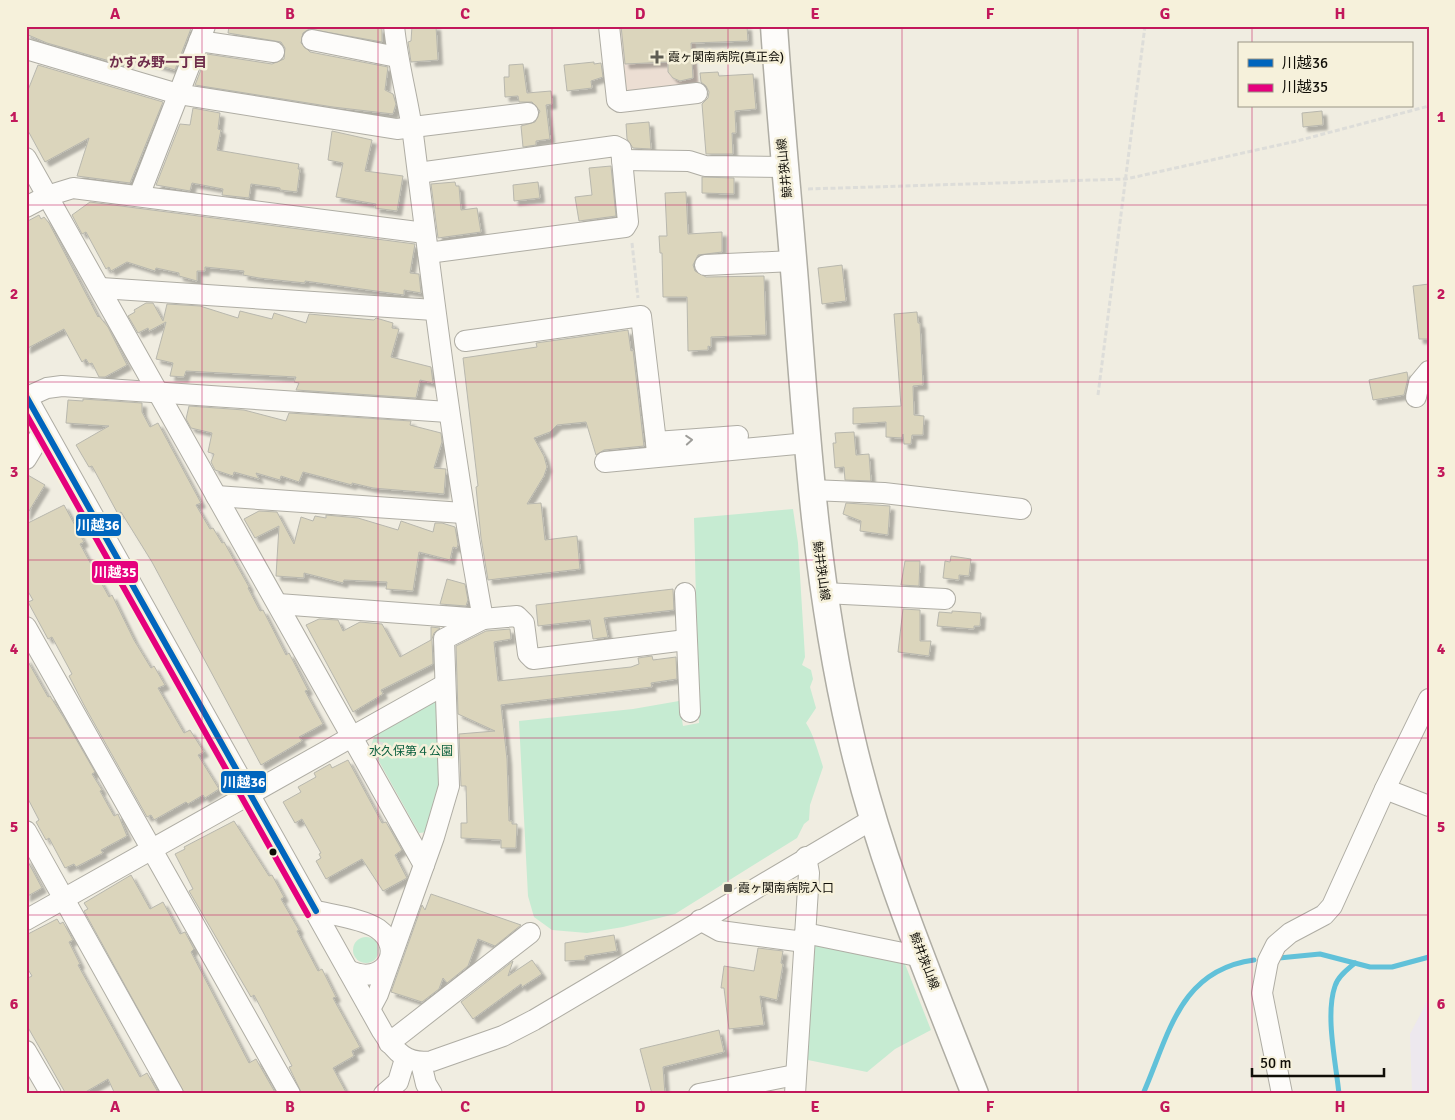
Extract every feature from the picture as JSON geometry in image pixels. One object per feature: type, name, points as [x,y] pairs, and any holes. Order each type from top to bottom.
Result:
[{"type":"main road","name":"鯨井狭山線","points":[[774,26],[811,490],[834,658],[845,711],[873,819],[922,957],[975,1094]]},
{"type":"street","points":[[394,26],[397,57],[412,128],[434,310],[463,513],[483,619]]},
{"type":"street","points":[[609,26],[617,100],[620,102],[697,94]]},
{"type":"street","points":[[139,196],[202,33],[274,52]]},
{"type":"street","points":[[312,40],[397,57]]},
{"type":"street","points":[[26,49],[178,94],[397,129],[528,113]]},
{"type":"street","points":[[418,173],[615,146],[620,149],[622,160],[628,225],[428,254]]},
{"type":"street","points":[[26,158],[101,288],[157,392],[424,865]]},
{"type":"street","points":[[622,160],[689,161],[705,166],[786,179]]},
{"type":"street","points":[[26,207],[47,196],[73,188],[425,233]]},
{"type":"street","points":[[705,265],[793,262]]},
{"type":"street","points":[[101,288],[434,310]]},
{"type":"street","points":[[465,341],[640,316],[656,450]]},
{"type":"street","points":[[1416,397],[1419,383],[1429,371]]},
{"type":"street","points":[[432,1094],[413,1061],[389,1043],[26,396],[47,388],[62,386],[448,412]]},
{"type":"street","points":[[26,459],[44,429]]},
{"type":"street","points":[[605,462],[656,450],[807,437]]},
{"type":"street","points":[[811,490],[884,493],[1020,509]]},
{"type":"street","points":[[216,496],[463,513]]},
{"type":"street","points":[[685,593],[690,712]]},
{"type":"street","points":[[824,594],[945,599]]},
{"type":"street","points":[[278,604],[483,619],[517,616],[524,623],[528,654],[533,659],[686,640]]},
{"type":"street","points":[[370,1009],[378,994],[450,786],[444,685],[444,640],[483,619]]},
{"type":"street","points":[[26,627],[290,1094]]},
{"type":"street","points":[[26,920],[444,685]]},
{"type":"street","points":[[1282,1094],[1262,993],[1268,961],[1276,945],[1290,933],[1324,915],[1332,906],[1385,789],[1429,699]]},
{"type":"street","points":[[1385,789],[1429,806]]},
{"type":"street","points":[[413,1061],[432,1062],[478,1045],[534,1020],[873,819]]},
{"type":"street","points":[[26,832],[173,1094]]},
{"type":"street","points":[[699,1094],[795,1085],[805,938],[808,873],[806,857]]},
{"type":"street","points":[[316,911],[399,932]]},
{"type":"street","points":[[700,920],[720,931],[805,938],[922,957]]},
{"type":"street","points":[[348,970],[356,974],[375,974],[383,969],[389,961],[388,941],[383,933],[373,925]]},
{"type":"street","points":[[389,1043],[530,932]]},
{"type":"street","points":[[26,1051],[51,1094]]},
{"type":"street","points":[[384,1094],[398,1082],[413,1061]]},
{"type":"path","points":[[1098,395],[1145,26]]},
{"type":"path","points":[[786,179],[1126,179],[1297,141],[1429,106]]},
{"type":"path","points":[[628,225],[640,316]]},
{"type":"shaded area","name":"霞ヶ関南病院(真正会)","points":[[613,26],[694,26],[699,89],[627,98]]},
{"type":"shaded area","points":[[1429,998],[1429,1094],[1412,1094],[1410,1034]]},
{"type":"green space","points":[[793,509],[798,543],[805,657],[802,665],[811,670],[813,679],[810,687],[816,708],[806,723],[823,767],[810,805],[809,820],[804,824],[797,838],[675,914],[623,927],[587,933],[552,930],[534,917],[528,896],[519,721],[633,709],[679,701],[683,726],[699,723],[694,518]]},
{"type":"green space","name":"水久保第４公園","points":[[435,701],[442,705],[445,782],[428,832],[419,833],[371,747],[375,733]]},
{"type":"green space","points":[[366,937],[375,941],[379,950],[375,959],[366,963],[357,959],[353,950],[357,941]]},
{"type":"green space","points":[[812,941],[903,959],[931,1030],[895,1049],[867,1072],[803,1059]]},
{"type":"building","points":[[26,26],[192,26],[175,70],[130,57],[127,66],[47,43],[26,34]]},
{"type":"building","points":[[229,26],[367,26],[382,29],[382,42],[309,29],[303,33],[301,43],[310,52],[388,67],[385,90],[393,94],[396,104],[393,114],[333,107],[195,85],[207,54],[272,64],[284,59],[285,48],[281,42],[228,33]]},
{"type":"building","points":[[412,26],[436,26],[438,60],[411,62],[408,42],[411,41]]},
{"type":"building","points":[[621,26],[747,26],[748,41],[691,43],[693,78],[680,81],[673,78],[668,72],[668,62],[625,64]]},
{"type":"building","points":[[594,62],[594,64],[601,63],[603,77],[591,81],[592,88],[567,91],[564,65]]},
{"type":"building","points":[[523,64],[527,93],[551,91],[552,104],[546,105],[550,139],[536,141],[536,145],[523,147],[521,126],[535,122],[540,111],[532,102],[519,102],[518,96],[505,97],[504,77],[509,77],[509,65]]},
{"type":"building","points":[[38,65],[163,102],[130,183],[77,176],[89,138],[45,162],[26,127],[26,95]]},
{"type":"building","points":[[718,72],[719,76],[753,74],[756,109],[735,111],[736,133],[732,133],[733,154],[706,154],[702,104],[708,98],[709,92],[701,82],[700,73]]},
{"type":"building","points":[[193,108],[220,113],[218,129],[221,130],[217,150],[299,164],[297,192],[251,184],[249,198],[222,195],[223,189],[192,183],[190,191],[156,185],[180,124],[190,125]]},
{"type":"building","points":[[1322,111],[1323,125],[1303,127],[1302,113]]},
{"type":"building","points":[[649,122],[651,149],[633,148],[627,139],[626,124]]},
{"type":"building","points":[[332,131],[372,140],[365,171],[403,176],[397,211],[375,208],[376,204],[336,197],[343,163],[328,160]]},
{"type":"building","points":[[611,166],[616,216],[579,221],[575,197],[592,195],[589,168]]},
{"type":"building","points":[[702,177],[734,178],[734,194],[702,193]]},
{"type":"building","points":[[455,182],[456,186],[459,186],[461,210],[477,208],[481,232],[438,238],[431,184]]},
{"type":"building","points":[[538,182],[540,198],[514,201],[513,185]]},
{"type":"building","points":[[686,192],[688,234],[722,232],[722,252],[698,255],[693,265],[695,271],[706,277],[764,276],[766,335],[711,337],[711,347],[708,346],[708,350],[688,351],[687,297],[663,297],[662,253],[660,253],[659,236],[667,236],[665,193]]},
{"type":"building","points":[[90,202],[415,244],[410,273],[419,274],[421,293],[404,290],[404,295],[305,281],[305,283],[259,278],[243,275],[244,271],[205,267],[205,271],[197,271],[197,281],[179,276],[179,273],[156,268],[155,271],[127,262],[111,271],[109,267],[106,269],[86,232],[82,234],[72,215]]},
{"type":"building","points":[[39,215],[41,219],[44,217],[49,223],[98,317],[108,327],[127,365],[105,377],[99,377],[92,363],[89,364],[86,359],[82,362],[64,329],[26,349],[26,222]]},
{"type":"building","points":[[842,265],[846,301],[822,304],[818,268]]},
{"type":"building","points":[[1429,284],[1429,339],[1419,339],[1413,286]]},
{"type":"building","points":[[146,303],[153,303],[163,321],[167,304],[200,306],[238,318],[240,311],[272,319],[274,313],[306,323],[309,314],[374,320],[376,318],[393,323],[392,328],[399,329],[391,357],[431,367],[433,383],[420,380],[416,398],[296,390],[299,383],[294,382],[296,377],[186,371],[184,377],[170,376],[173,363],[156,359],[166,322],[149,331],[148,328],[138,333],[128,316]]},
{"type":"building","points":[[917,312],[918,323],[920,323],[923,385],[913,386],[914,415],[924,416],[923,435],[912,435],[911,444],[904,444],[903,434],[902,438],[886,437],[886,422],[853,424],[853,408],[901,406],[894,314]]},
{"type":"building","points":[[628,330],[631,351],[633,350],[644,446],[604,450],[596,455],[586,422],[557,425],[550,432],[534,438],[544,456],[547,467],[544,476],[527,504],[541,503],[545,540],[577,536],[580,569],[488,580],[481,538],[476,487],[478,486],[463,358],[537,347],[536,343]]},
{"type":"building","points":[[1407,372],[1408,378],[1404,395],[1373,400],[1369,380]]},
{"type":"building","points":[[83,399],[142,403],[142,412],[150,427],[158,423],[201,503],[196,505],[210,529],[213,528],[222,543],[224,542],[260,611],[263,610],[286,655],[289,653],[308,690],[305,691],[323,724],[299,737],[302,741],[261,765],[152,562],[121,512],[118,514],[92,466],[89,467],[76,445],[109,426],[66,423],[68,400],[83,401]]},
{"type":"building","points":[[189,406],[244,410],[286,421],[289,413],[411,421],[410,425],[441,433],[442,442],[434,468],[446,469],[444,494],[373,488],[352,483],[352,485],[303,472],[299,482],[281,476],[280,480],[256,473],[259,479],[234,472],[233,476],[215,470],[211,462],[214,454],[208,452],[212,433],[191,428],[186,419]]},
{"type":"building","points":[[854,432],[856,455],[869,454],[871,481],[845,480],[844,467],[835,468],[833,443],[836,443],[835,433]]},
{"type":"building","points":[[26,474],[45,485],[26,516]]},
{"type":"building","points":[[846,503],[890,506],[888,535],[860,531],[861,521],[843,514]]},
{"type":"building","points":[[64,505],[84,542],[80,544],[109,597],[112,595],[134,640],[151,668],[154,666],[165,685],[158,688],[184,733],[190,730],[204,752],[198,755],[219,789],[205,798],[203,795],[188,804],[186,802],[154,820],[151,815],[147,817],[85,707],[69,676],[72,674],[52,637],[48,639],[28,602],[33,600],[26,588],[26,524]]},
{"type":"building","points":[[259,511],[277,512],[294,544],[301,517],[313,521],[315,516],[326,518],[326,515],[358,518],[398,530],[401,521],[433,532],[435,523],[442,523],[455,527],[458,544],[457,548],[453,547],[450,560],[419,552],[413,591],[386,589],[387,582],[344,580],[343,583],[304,573],[304,578],[276,576],[279,526],[255,538],[244,519]]},
{"type":"building","points":[[951,556],[971,559],[969,576],[959,575],[959,580],[943,578],[945,561],[950,562]]},
{"type":"building","points":[[905,561],[920,561],[919,586],[901,585]]},
{"type":"building","points":[[447,579],[465,584],[468,600],[466,606],[440,604]]},
{"type":"building","points":[[673,589],[674,610],[604,618],[608,637],[593,639],[590,620],[538,626],[536,605]]},
{"type":"building","points":[[903,609],[920,610],[920,641],[931,641],[929,656],[898,652]]},
{"type":"building","points":[[952,611],[981,613],[980,626],[974,626],[974,629],[937,626],[939,612],[952,613]]},
{"type":"building","points":[[319,619],[338,620],[343,631],[360,622],[382,624],[400,657],[431,640],[431,627],[440,628],[434,633],[432,639],[433,664],[381,690],[383,694],[353,712],[306,625]]},
{"type":"building","points":[[510,629],[511,639],[494,642],[498,681],[631,667],[639,664],[638,658],[652,656],[653,660],[676,657],[677,679],[651,683],[652,687],[501,705],[507,759],[509,821],[512,821],[512,824],[517,824],[516,848],[501,848],[501,840],[461,838],[461,823],[467,823],[466,786],[461,786],[459,734],[495,731],[458,714],[456,646],[486,631]]},
{"type":"building","points":[[26,658],[95,772],[92,774],[102,790],[100,791],[114,816],[118,814],[127,836],[101,850],[103,853],[76,867],[74,864],[65,868],[49,838],[46,840],[36,822],[39,820],[26,795]]},
{"type":"building","points":[[348,760],[382,823],[386,822],[402,850],[395,855],[407,878],[383,891],[362,859],[326,879],[316,861],[321,858],[319,854],[321,853],[302,819],[295,823],[283,802],[301,792],[298,787],[316,777],[314,773],[330,764],[332,768]]},
{"type":"building","points":[[234,821],[269,876],[272,875],[284,897],[281,899],[299,930],[297,931],[318,971],[322,969],[336,997],[333,998],[360,1047],[352,1051],[354,1056],[333,1068],[347,1094],[302,1094],[289,1067],[292,1066],[254,995],[251,997],[189,891],[193,889],[175,854],[185,849],[184,847]]},
{"type":"building","points":[[26,858],[42,888],[26,897]]},
{"type":"building","points":[[131,875],[150,909],[163,902],[180,934],[185,932],[194,949],[191,952],[249,1063],[256,1059],[276,1094],[185,1094],[84,911],[88,909],[84,903]]},
{"type":"building","points":[[431,894],[521,925],[495,946],[478,939],[468,966],[447,983],[443,978],[439,989],[422,1002],[391,992],[422,905],[425,910]]},
{"type":"building","points":[[57,919],[60,924],[63,922],[73,940],[69,942],[80,964],[78,965],[140,1077],[147,1073],[159,1094],[115,1094],[108,1079],[82,1094],[66,1094],[26,1024],[26,979],[32,976],[26,966],[26,935]]},
{"type":"building","points":[[614,935],[617,951],[585,956],[585,960],[565,961],[565,943]]},
{"type":"building","points":[[758,948],[783,951],[781,963],[783,964],[777,1000],[760,996],[764,1025],[729,1029],[724,988],[721,988],[724,966],[754,971]]},
{"type":"building","points":[[532,960],[542,974],[522,987],[521,984],[473,1019],[461,1002],[513,961],[508,976]]},
{"type":"building","points":[[719,1030],[724,1052],[663,1067],[665,1094],[652,1094],[640,1049]]},
{"type":"waterway","points":[[1279,958],[1320,954],[1370,967],[1392,967],[1429,957]]},
{"type":"waterway","points":[[1143,1094],[1170,1028],[1180,1009],[1193,991],[1209,977],[1229,966],[1254,960]]},
{"type":"waterway","points":[[1339,1094],[1331,1025],[1332,998],[1338,979],[1355,963]]},
{"type":"transit line","name":"川越36","points":[[26,396],[316,911]]},
{"type":"transit line","name":"川越35","points":[[26,414],[308,915]]},
{"type":"place","name":"霞ヶ関南病院(真正会)","points":[[657,57]]},
{"type":"place","name":"霞ヶ関南病院入口","points":[[728,888]]},
{"type":"district","name":"かすみ野一丁目","points":[[158,62]]}]
